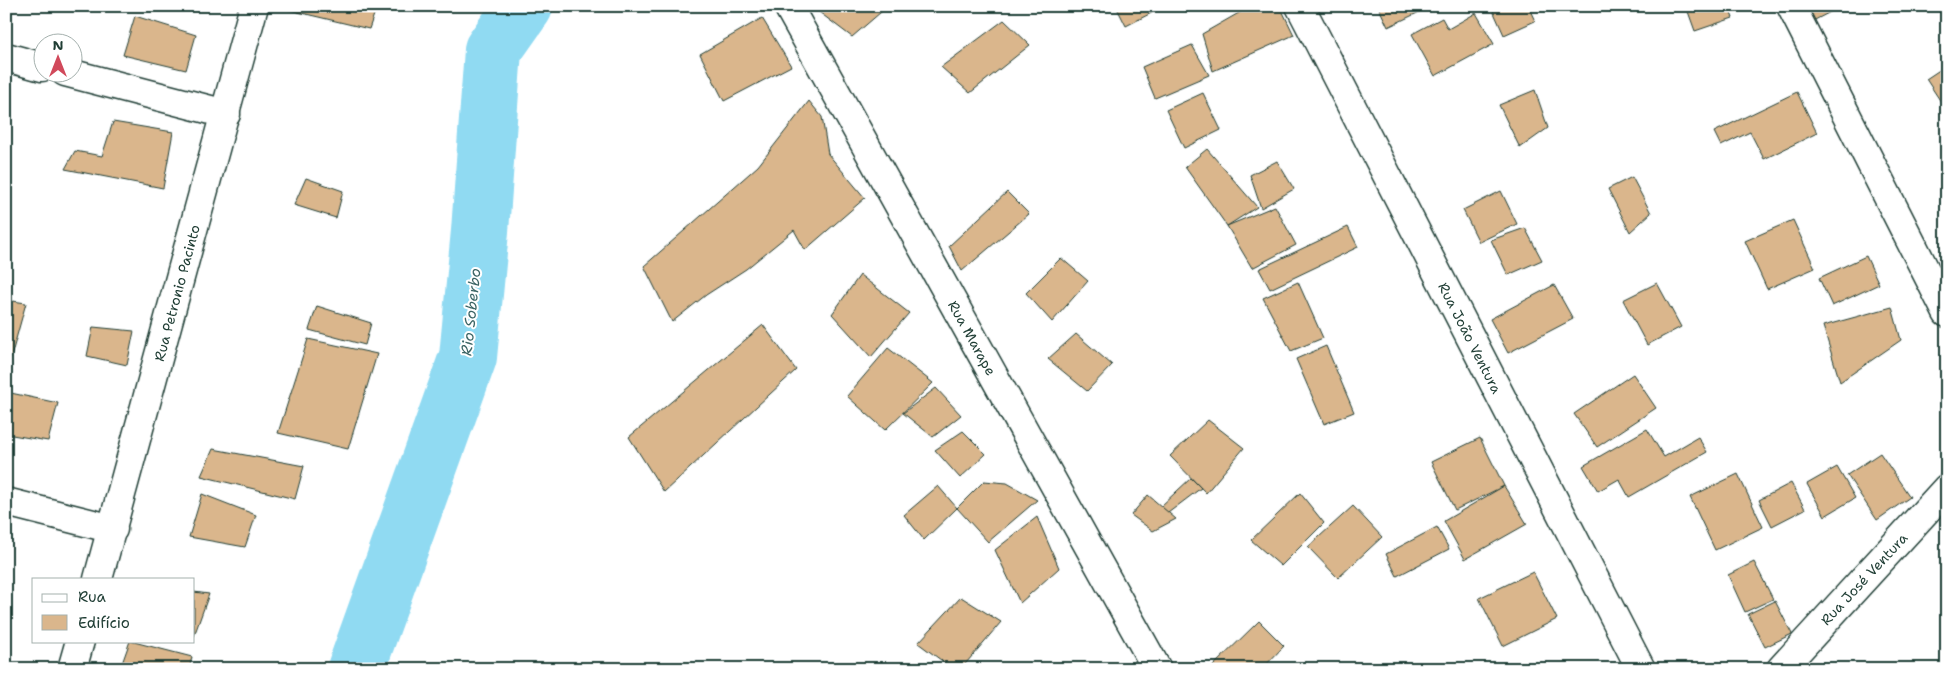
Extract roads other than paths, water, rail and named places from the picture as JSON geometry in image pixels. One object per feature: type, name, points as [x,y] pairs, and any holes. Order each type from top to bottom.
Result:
[{"type":"street","name":"Rua Petronio Pacinto","points":[[98,578],[254,6]]},
{"type":"street","name":"Rua Marape","points":[[788,6],[1157,669]]},
{"type":"street","name":"Rua João Ventura","points":[[1300,6],[1641,669]]},
{"type":"street","points":[[1791,6],[1947,313]]},
{"type":"street","points":[[6,57],[32,64]]},
{"type":"street","points":[[82,76],[226,114]]},
{"type":"street","name":"Rua José Ventura","points":[[1781,669],[1947,488]]},
{"type":"street","points":[[6,502],[113,528]]},
{"type":"street","points":[[72,669],[80,642]]},
{"type":"waterway","name":"Rio Soberbo","points":[[356,669],[468,357],[480,231],[493,50],[524,6]]}]
